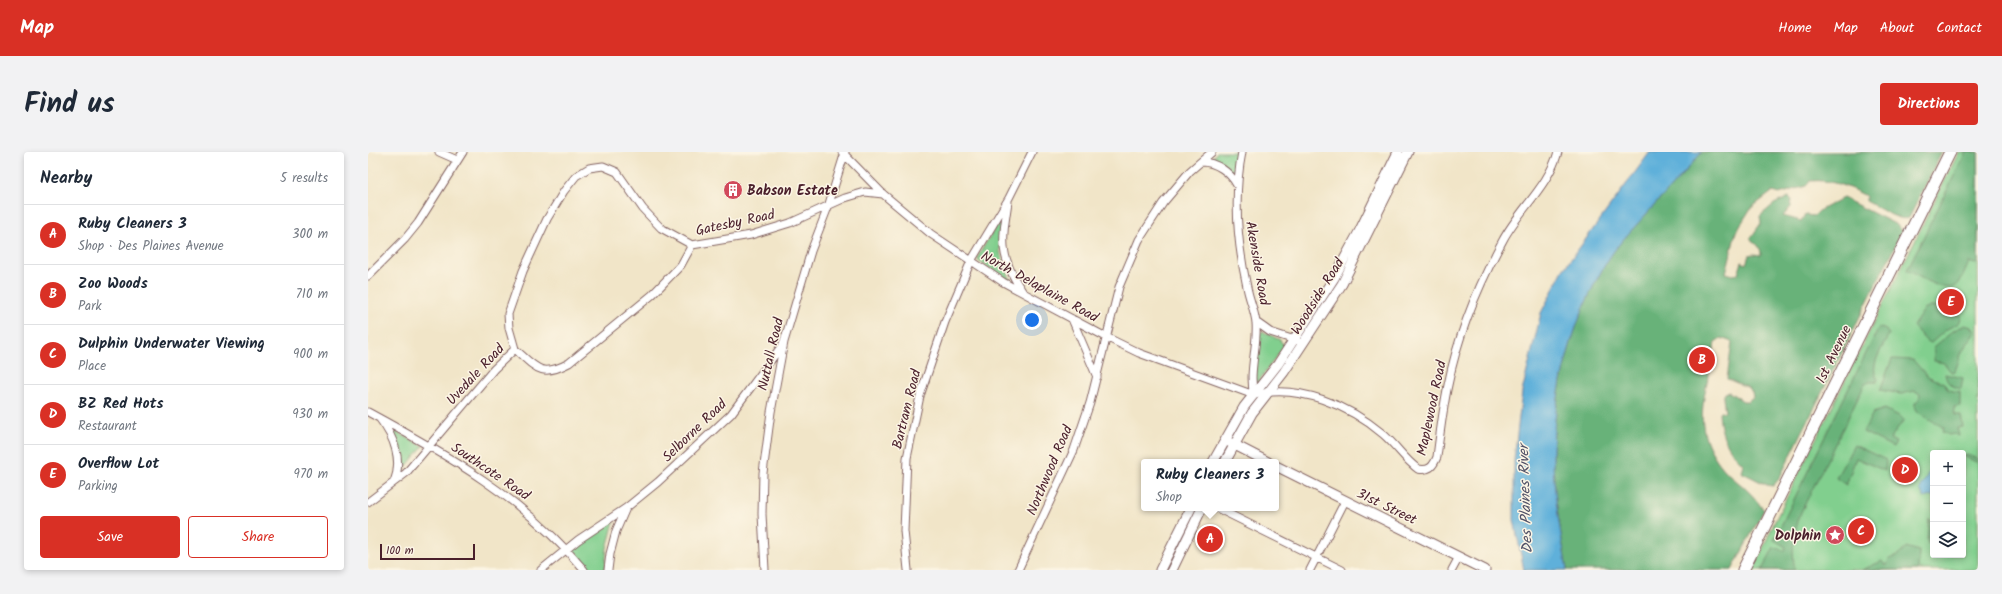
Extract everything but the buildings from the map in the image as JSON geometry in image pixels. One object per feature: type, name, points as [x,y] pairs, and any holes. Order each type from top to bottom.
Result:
[{"type":"main road","name":"1st Avenue","points":[[1743,570],[1950,152]]},
{"type":"street","points":[[439,152],[457,160]]},
{"type":"street","points":[[368,276],[405,239],[418,223],[463,152]]},
{"type":"street","points":[[1023,292],[1010,270],[1004,250],[1003,238],[1009,198],[1032,152]]},
{"type":"street","name":"Northwood Road","points":[[1018,570],[1074,450],[1090,403],[1120,287],[1139,240],[1163,203],[1212,152]]},
{"type":"street","name":"Akenside Road","points":[[1242,152],[1237,185],[1236,226],[1247,288],[1256,322],[1251,384],[1254,395]]},
{"type":"street","name":"Woodside Road","points":[[1216,459],[1225,440],[1254,395],[1294,340],[1346,257],[1398,152]]},
{"type":"street","name":"Woodside Road","points":[[1227,459],[1252,413],[1270,391],[1304,343],[1352,266],[1408,152]]},
{"type":"street","name":"Maplewood Road","points":[[1254,395],[1270,391],[1281,391],[1319,399],[1345,408],[1384,435],[1418,469],[1428,470],[1432,467],[1437,457],[1452,367],[1477,296],[1507,233],[1539,189],[1554,164],[1558,152]]},
{"type":"street","points":[[828,207],[844,153]]},
{"type":"street","name":"North Delaplaine Road","points":[[844,153],[883,194],[932,234],[970,261],[1072,319],[1139,353],[1254,395]]},
{"type":"street","points":[[1201,162],[1212,164],[1223,170],[1237,185]]},
{"type":"street","name":"Gatesby Road","points":[[515,349],[509,328],[508,314],[523,271],[547,220],[564,191],[576,176],[589,168],[604,166],[617,172],[642,209],[661,228],[692,245],[751,235],[790,223],[828,207]]},
{"type":"street","points":[[828,207],[845,198],[865,192],[883,194]]},
{"type":"street","name":"Bartram Road","points":[[908,570],[904,531],[907,458],[920,396],[945,322],[970,261],[1009,198]]},
{"type":"street","name":"Nuttall Road","points":[[765,570],[762,514],[763,473],[771,412],[784,342],[811,251],[828,207]]},
{"type":"street","name":"Uvedale Road","points":[[368,502],[406,473],[428,445],[494,369],[515,349],[534,366],[544,371],[555,370],[569,363],[652,295],[681,265],[692,245]]},
{"type":"street","points":[[1072,319],[1097,377]]},
{"type":"street","name":"Akenside Road","points":[[1256,322],[1270,332],[1304,343]]},
{"type":"street","name":"Selborne Road","points":[[541,570],[578,540],[626,508],[658,482],[731,414],[784,342]]},
{"type":"street","name":"Southcote Road","points":[[368,412],[428,445],[472,472],[525,509],[567,550],[584,570]]},
{"type":"street","points":[[379,417],[390,435],[397,457],[398,470],[394,483]]},
{"type":"street","points":[[1225,440],[1262,459]]},
{"type":"street","name":"31st Street","points":[[1279,468],[1485,570]]},
{"type":"street","points":[[1310,570],[1345,501]]},
{"type":"street","name":"Selborne Road","points":[[608,570],[616,531],[626,508]]},
{"type":"street","points":[[1160,570],[1190,511]]},
{"type":"street","points":[[1172,570],[1201,511]]},
{"type":"street","points":[[1223,511],[1342,570]]},
{"type":"street","points":[[1452,570],[1459,557]]},
{"type":"green space","points":[[1217,152],[1238,152],[1235,172],[1232,173],[1212,159]]},
{"type":"green space","points":[[1702,152],[1942,152],[1909,218],[1904,219],[1893,216],[1866,201],[1866,197],[1864,195],[1844,186],[1831,182],[1810,181],[1806,186],[1779,194],[1772,192],[1751,208],[1736,232],[1726,273],[1733,275],[1738,274],[1742,262],[1746,264],[1749,255],[1761,255],[1758,246],[1750,239],[1761,223],[1760,216],[1774,204],[1789,197],[1792,200],[1791,207],[1783,216],[1801,221],[1805,215],[1814,216],[1820,210],[1843,198],[1897,225],[1902,232],[1779,479],[1773,486],[1767,485],[1741,472],[1743,464],[1725,440],[1719,412],[1725,412],[1723,398],[1725,393],[1729,392],[1743,401],[1748,401],[1753,397],[1752,392],[1747,387],[1727,379],[1732,342],[1721,338],[1715,342],[1703,406],[1705,436],[1712,452],[1723,468],[1754,497],[1764,510],[1732,570],[1567,570],[1558,516],[1553,462],[1556,409],[1567,355],[1575,329],[1597,279],[1614,251]]},
{"type":"green space","points":[[1959,152],[1978,152],[1978,570],[1753,570],[1774,523]]},
{"type":"green space","points":[[1966,152],[1978,152],[1978,263],[1975,264],[1969,262],[1959,283],[1955,287],[1941,287],[1907,270]]},
{"type":"green space","points":[[1002,215],[1000,252],[1011,281],[978,261],[978,256]]},
{"type":"green space","points":[[1930,307],[1938,307],[1962,316],[1959,323],[1947,329],[1931,343],[1926,341],[1913,326],[1924,310]]},
{"type":"green space","points":[[1964,325],[1972,327],[1975,332],[1962,352],[1955,371],[1951,372],[1944,363],[1934,361],[1934,347],[1953,331]]},
{"type":"green space","points":[[1879,327],[1886,330],[1889,335],[1880,351],[1876,363],[1875,374],[1878,379],[1876,382],[1865,384],[1801,512],[1794,541],[1793,555],[1795,570],[1762,570],[1774,547],[1784,551],[1786,547],[1774,540]]},
{"type":"green space","points":[[1262,331],[1280,340],[1284,346],[1256,385],[1254,380],[1259,334]]},
{"type":"green space","points":[[1892,359],[1913,360],[1927,376],[1944,383],[1948,390],[1960,392],[1960,406],[1954,407],[1955,415],[1961,415],[1963,427],[1957,428],[1959,436],[1954,434],[1949,435],[1942,432],[1944,428],[1918,412],[1915,407],[1915,403],[1919,399],[1920,394],[1915,391],[1901,394],[1880,390]]},
{"type":"green space","points":[[1945,374],[1963,378],[1961,389],[1950,384]]},
{"type":"green space","points":[[1885,409],[1901,417],[1905,421],[1899,426],[1890,439],[1896,442],[1893,447],[1863,432],[1873,413]]},
{"type":"green space","points":[[391,430],[423,446],[400,474]]},
{"type":"green space","points":[[1854,445],[1886,460],[1885,471],[1856,458],[1846,485],[1836,478]]},
{"type":"green space","points":[[1966,455],[1978,459],[1978,463],[1966,457]]},
{"type":"green space","points":[[1929,518],[1930,542],[1928,544]]},
{"type":"green space","points":[[613,521],[607,548],[605,570],[590,570],[574,551],[574,546]]},
{"type":"green space","points":[[1906,547],[1919,551],[1918,570],[1862,570],[1882,561],[1885,565],[1887,565],[1889,559],[1899,555]]},
{"type":"water","name":"Des Plaines River","points":[[1650,152],[1702,152],[1619,245],[1597,279],[1585,304],[1567,355],[1556,409],[1554,436],[1553,462],[1555,489],[1567,570],[1524,570],[1514,520],[1514,460],[1522,392],[1541,313],[1563,270]]},
{"type":"water","points":[[1930,470],[1930,497],[1924,498],[1920,489]]},
{"type":"place","name":"Babson Estate","points":[[733,190]]},
{"type":"place","name":"Overflow Lot","points":[[1951,302]]},
{"type":"place","name":"Zoo Woods","points":[[1702,360]]},
{"type":"place","name":"BZ Red Hots","points":[[1905,470]]},
{"type":"place","name":"Dulphin Underwater Viewing","points":[[1861,531]]},
{"type":"place","name":"Dolphin","points":[[1835,535]]},
{"type":"place","name":"Ruby Cleaners 3","points":[[1210,539]]}]
